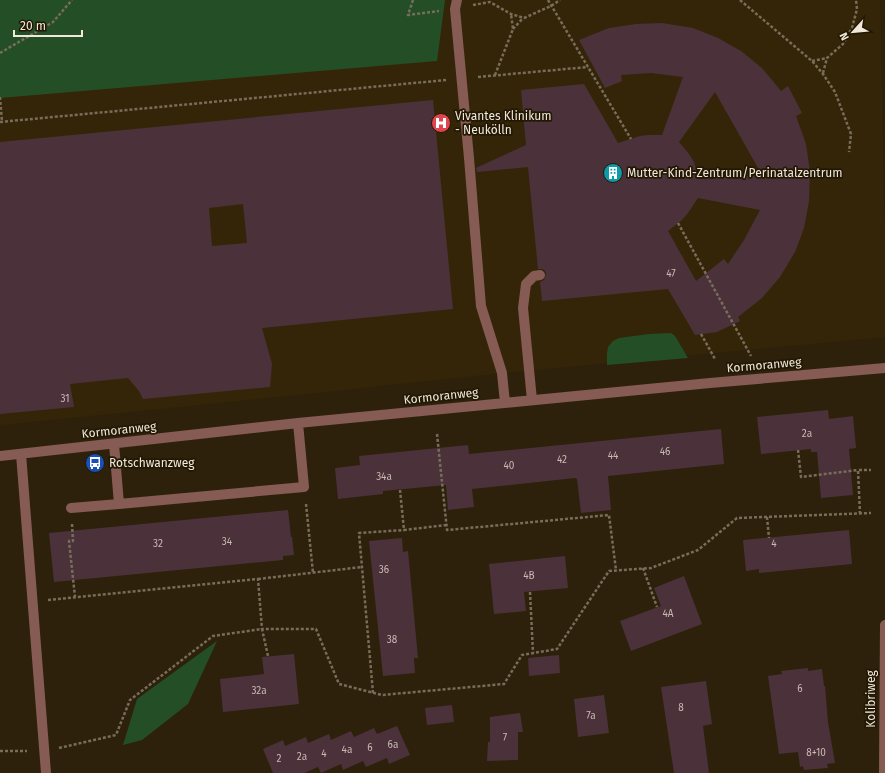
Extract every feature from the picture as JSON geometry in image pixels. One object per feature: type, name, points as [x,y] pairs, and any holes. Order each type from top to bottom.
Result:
[{"type":"street","points":[[456,4],[480,306],[502,373],[505,403]]},
{"type":"street","points":[[532,400],[523,308],[526,284],[534,276],[540,275]]},
{"type":"street","name":"Kormoranweg","points":[[0,456],[298,423],[717,382],[885,368]]},
{"type":"street","points":[[71,508],[304,487],[298,423]]},
{"type":"street","points":[[114,444],[119,504]]},
{"type":"street","points":[[21,454],[46,773]]},
{"type":"street","name":"Kolibriweg","points":[[884,773],[885,625]]},
{"type":"path","points":[[0,53],[53,22],[72,0]]},
{"type":"path","points":[[413,0],[408,14],[456,4],[490,2],[511,14],[524,18]]},
{"type":"path","points":[[548,0],[630,139]]},
{"type":"path","points":[[512,29],[524,18],[551,6],[560,0]]},
{"type":"path","points":[[740,0],[812,60],[823,74],[835,92],[851,134],[849,152]]},
{"type":"path","points":[[812,60],[826,58],[843,44],[852,28],[857,9],[856,0]]},
{"type":"path","points":[[495,75],[512,29],[511,14]]},
{"type":"path","points":[[823,74],[826,58]]},
{"type":"path","points":[[0,97],[1,122],[588,67]]},
{"type":"path","points":[[678,223],[751,356]]},
{"type":"path","points":[[701,334],[715,359]]},
{"type":"path","points":[[437,434],[447,530],[609,515],[616,570]]},
{"type":"path","points":[[798,450],[801,478],[858,470],[871,470]]},
{"type":"path","points":[[858,470],[860,514]]},
{"type":"path","points":[[304,487],[313,573]]},
{"type":"path","points":[[400,490],[404,530]]},
{"type":"path","points":[[71,508],[73,541],[69,541],[75,597]]},
{"type":"path","points":[[58,749],[116,735],[130,700],[213,636],[262,629],[316,629],[339,684],[382,695],[504,684],[522,655],[557,649],[609,571],[651,568],[698,550],[737,518],[871,514]]},
{"type":"path","points":[[767,517],[769,538]]},
{"type":"path","points":[[373,693],[359,533],[446,525]]},
{"type":"path","points":[[47,600],[362,567]]},
{"type":"path","points":[[643,568],[657,607]]},
{"type":"path","points":[[258,579],[262,629],[268,656]]},
{"type":"path","points":[[530,592],[533,653]]},
{"type":"path","points":[[0,751],[31,751]]},
{"type":"shaded area","name":"Vivantes Klinikum - Neukölln","points":[[0,0],[880,0],[885,246],[885,337],[502,373],[0,425]]},
{"type":"green space","points":[[0,0],[445,0],[437,61],[0,98]]},
{"type":"green space","points":[[671,333],[675,336],[688,358],[607,365],[608,347],[613,341],[619,338]]},
{"type":"green space","points":[[217,641],[188,704],[142,740],[123,745],[137,699]]},
{"type":"building","name":"Mutter-Kind-Zentrum/Perinatalzentrum","points":[[662,23],[693,28],[718,38],[741,51],[762,68],[781,91],[788,86],[802,113],[796,116],[806,144],[810,172],[809,201],[804,228],[795,252],[780,277],[762,298],[738,317],[740,321],[717,332],[695,335],[668,289],[542,301],[540,282],[544,280],[546,274],[543,269],[538,269],[528,167],[477,172],[476,168],[526,145],[521,90],[584,84],[618,143],[640,136],[662,135],[683,77],[651,73],[621,75],[622,81],[605,88],[579,40],[609,28],[636,24]],"holes":[[[715,92],[762,175],[699,179],[694,162],[679,142]],[[698,198],[760,210],[744,240],[728,264],[724,259],[696,281],[668,231],[682,220]]]},
{"type":"building","points":[[433,100],[453,309],[262,328],[272,364],[270,387],[143,399],[139,391],[128,378],[70,384],[74,407],[0,414],[0,142]],"holes":[[[243,204],[247,243],[212,246],[209,208]]]},
{"type":"building","points":[[828,410],[829,419],[853,416],[856,448],[849,449],[853,495],[821,498],[817,452],[811,452],[811,449],[761,454],[757,417]]},
{"type":"building","points":[[721,429],[724,464],[608,476],[611,510],[581,513],[577,479],[575,478],[472,489],[474,507],[448,510],[446,485],[383,491],[383,494],[338,499],[335,468],[360,465],[359,456],[468,445],[469,454]]},
{"type":"building","points":[[288,510],[294,555],[283,556],[283,560],[54,582],[49,533]]},
{"type":"building","points":[[849,530],[852,564],[759,573],[759,569],[746,571],[743,540]]},
{"type":"building","points":[[402,538],[403,552],[408,551],[418,658],[414,658],[415,673],[383,676],[369,541]]},
{"type":"building","points":[[565,556],[568,588],[524,592],[526,611],[494,614],[489,564]]},
{"type":"building","points":[[684,576],[702,624],[631,651],[620,621],[661,606],[654,588]]},
{"type":"building","points":[[294,654],[299,704],[223,712],[220,679],[264,674],[262,657]]},
{"type":"building","points":[[559,655],[560,673],[529,676],[528,658]]},
{"type":"building","points":[[808,668],[808,671],[822,669],[828,722],[835,763],[827,764],[828,768],[804,770],[803,766],[800,767],[798,752],[779,754],[768,676],[782,674],[781,671]]},
{"type":"building","points":[[706,681],[712,724],[703,726],[709,773],[674,773],[661,687]]},
{"type":"building","points":[[604,695],[609,733],[578,737],[574,699]]},
{"type":"building","points":[[452,705],[454,722],[427,725],[425,708]]},
{"type":"building","points":[[520,713],[523,732],[518,732],[518,760],[487,761],[488,742],[490,742],[490,717]]},
{"type":"building","points":[[397,726],[410,755],[389,764],[387,758],[366,767],[363,761],[343,770],[341,764],[321,773],[318,767],[304,773],[273,773],[263,749],[283,740],[285,746],[306,737],[308,743],[329,734],[331,740],[351,731],[354,737],[374,728],[377,734]]},
{"type":"place","name":"Vivantes Klinikum - Neukölln","points":[[441,123]]},
{"type":"place","name":"Mutter-Kind-Zentrum/Perinatalzentrum","points":[[613,173]]},
{"type":"place","name":"Rotschwanzweg","points":[[95,463]]}]
